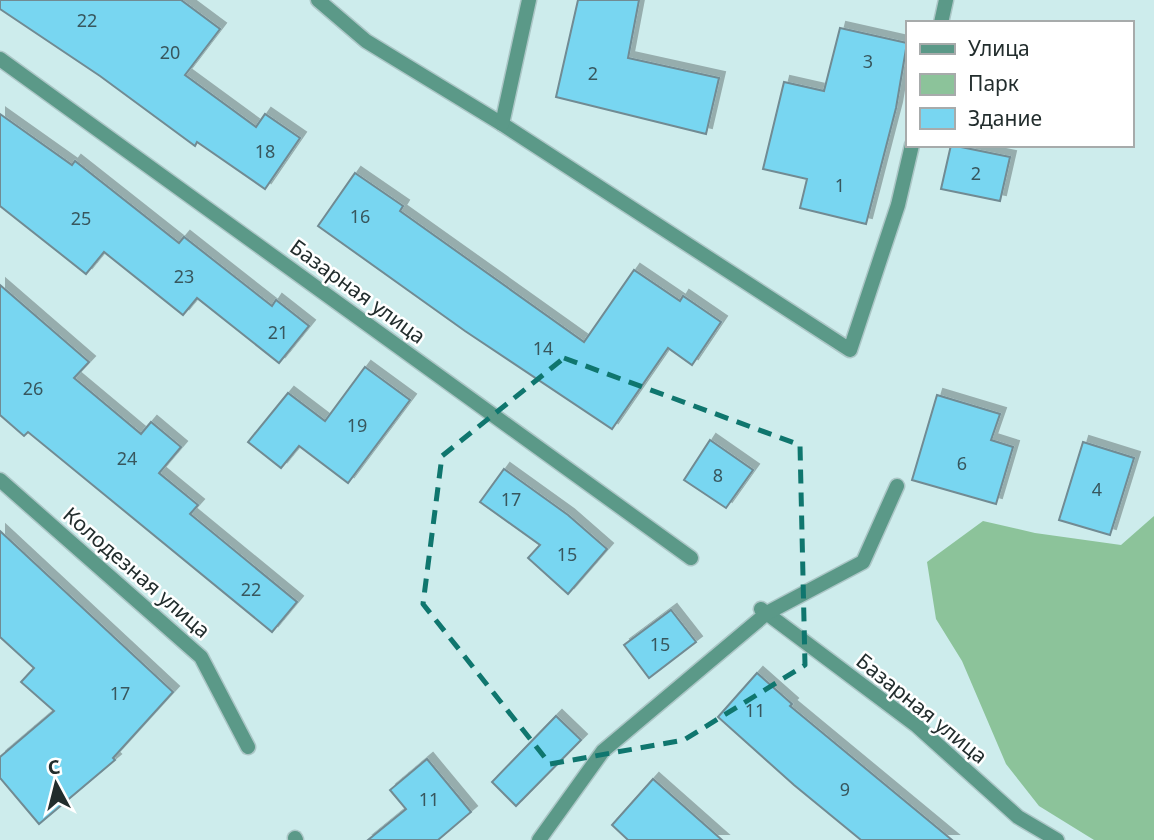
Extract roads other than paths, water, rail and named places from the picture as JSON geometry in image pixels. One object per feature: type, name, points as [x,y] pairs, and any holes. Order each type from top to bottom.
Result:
[{"type":"street","points":[[318,0],[366,41],[502,124],[850,350],[898,205],[912,147]]},
{"type":"street","points":[[502,124],[530,0]]},
{"type":"street","points":[[941,21],[946,0]]},
{"type":"street","name":"Базарная улица","points":[[0,59],[691,558]]},
{"type":"street","name":"Колодезная улица","points":[[0,480],[201,657],[248,747]]},
{"type":"street","points":[[539,840],[603,751],[763,611],[863,562],[897,486]]},
{"type":"street","name":"Базарная улица","points":[[763,611],[917,726],[1018,817],[1057,840]]}]
